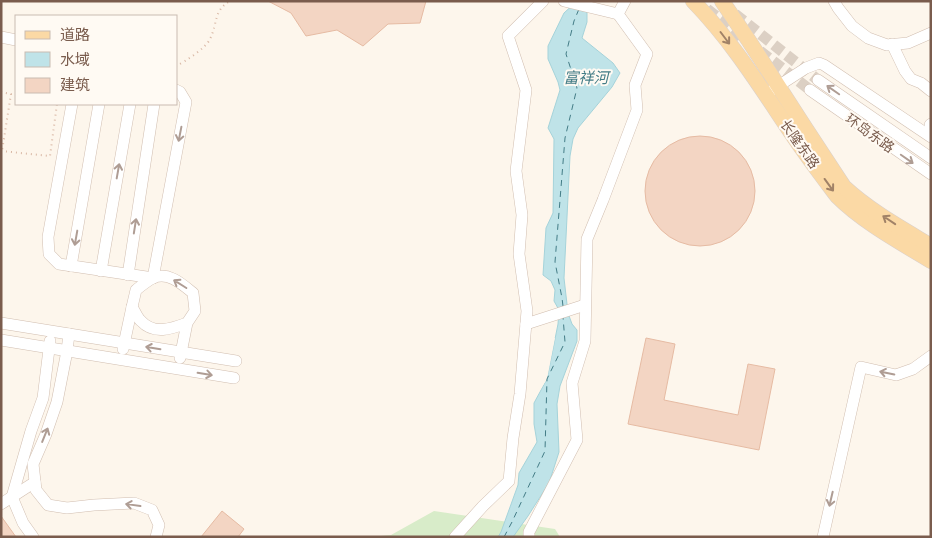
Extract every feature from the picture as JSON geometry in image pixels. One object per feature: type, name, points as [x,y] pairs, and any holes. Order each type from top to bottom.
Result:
[{"type":"main road","name":"长隆东路","points":[[699,3],[712,21],[772,90],[844,187],[892,222],[931,246]]},
{"type":"main road","name":"长隆东路","points":[[725,3],[749,41],[793,136],[837,196],[845,205],[931,261]]},
{"type":"street","points":[[455,537],[482,506],[509,482],[520,394],[527,310],[520,254],[522,215],[516,171],[526,90],[508,36],[543,1]]},
{"type":"street","points":[[529,537],[529,532],[577,440],[572,383],[585,341],[587,238],[637,110],[635,85],[647,54],[618,14],[564,1]]},
{"type":"street","points":[[618,14],[624,1]]},
{"type":"street","points":[[834,1],[852,26],[868,38],[887,44],[907,44],[931,33]]},
{"type":"street","points":[[712,21],[725,3]]},
{"type":"street","points":[[1,36],[15,40]]},
{"type":"street","points":[[892,44],[911,79],[931,91]]},
{"type":"street","points":[[905,71],[907,44]]},
{"type":"street","points":[[772,90],[806,68],[819,63],[931,137]]},
{"type":"street","name":"环岛东路","points":[[818,80],[931,158]]},
{"type":"street","name":"环岛东路","points":[[810,90],[931,174]]},
{"type":"street","points":[[153,278],[186,102],[178,91]]},
{"type":"street","points":[[72,105],[48,237],[49,254],[59,264],[153,278]]},
{"type":"street","points":[[71,266],[99,105]]},
{"type":"street","points":[[101,271],[130,105]]},
{"type":"street","points":[[128,274],[154,105]]},
{"type":"street","points":[[902,119],[915,124],[930,125]]},
{"type":"street","points":[[121,360],[136,290],[153,278],[163,275],[180,282],[193,293],[195,311],[187,323],[178,369]]},
{"type":"street","points":[[526,324],[585,305]]},
{"type":"street","points":[[132,307],[140,321],[153,330],[169,330],[187,323]]},
{"type":"street","points":[[1,323],[236,361]]},
{"type":"street","points":[[33,537],[23,523],[12,497],[30,431],[44,398],[52,331]]},
{"type":"street","points":[[69,334],[57,402],[33,464],[36,490],[48,504],[67,508],[134,503],[152,510],[159,525],[156,537]]},
{"type":"street","points":[[1,340],[234,378]]},
{"type":"street","points":[[823,537],[861,367],[896,375],[913,369],[931,356]]},
{"type":"street","points":[[1,504],[35,482]]},
{"type":"path","points":[[178,65],[202,48],[210,39],[220,9],[230,1]]},
{"type":"path","points":[[1,92],[11,94],[2,152],[50,156],[57,105]]},
{"type":"green space","points":[[434,511],[555,529],[560,537],[371,537],[391,535]]},
{"type":"water","name":"富祥河","points":[[577,1],[587,4],[587,22],[582,38],[613,63],[620,73],[612,87],[578,128],[573,139],[570,156],[564,278],[568,313],[572,324],[577,330],[577,341],[560,386],[557,404],[559,452],[549,483],[513,537],[498,537],[518,485],[519,473],[537,442],[534,424],[534,403],[547,379],[558,324],[559,310],[554,301],[555,290],[551,281],[543,275],[546,228],[553,213],[554,139],[548,128],[560,90],[548,59],[548,46],[564,13]]},
{"type":"pier","points":[[553,338],[555,338],[547,379],[537,395],[535,394],[544,378]]},
{"type":"building","points":[[268,1],[426,1],[420,23],[388,24],[363,46],[337,30],[306,36],[291,13]]},
{"type":"building","points":[[700,136],[721,140],[739,152],[751,170],[755,191],[751,212],[739,230],[721,242],[700,246],[679,242],[661,230],[649,212],[645,191],[649,170],[661,152],[679,140]]},
{"type":"building","points":[[646,338],[675,344],[664,400],[738,415],[748,364],[775,369],[759,450],[628,424]]},
{"type":"building","points":[[222,511],[244,529],[238,537],[201,537]]},
{"type":"building","points":[[1,516],[16,537],[1,537]]},
{"type":"ferry route","points":[[563,306],[555,262],[565,138],[577,88],[566,54],[579,9]]},
{"type":"ferry route","points":[[504,537],[545,451],[547,379],[565,342],[563,317]]},
{"type":"tunnel","points":[[707,9],[743,38]]},
{"type":"tunnel","points":[[735,14],[818,80]]},
{"type":"tunnel","points":[[760,51],[810,90]]}]
